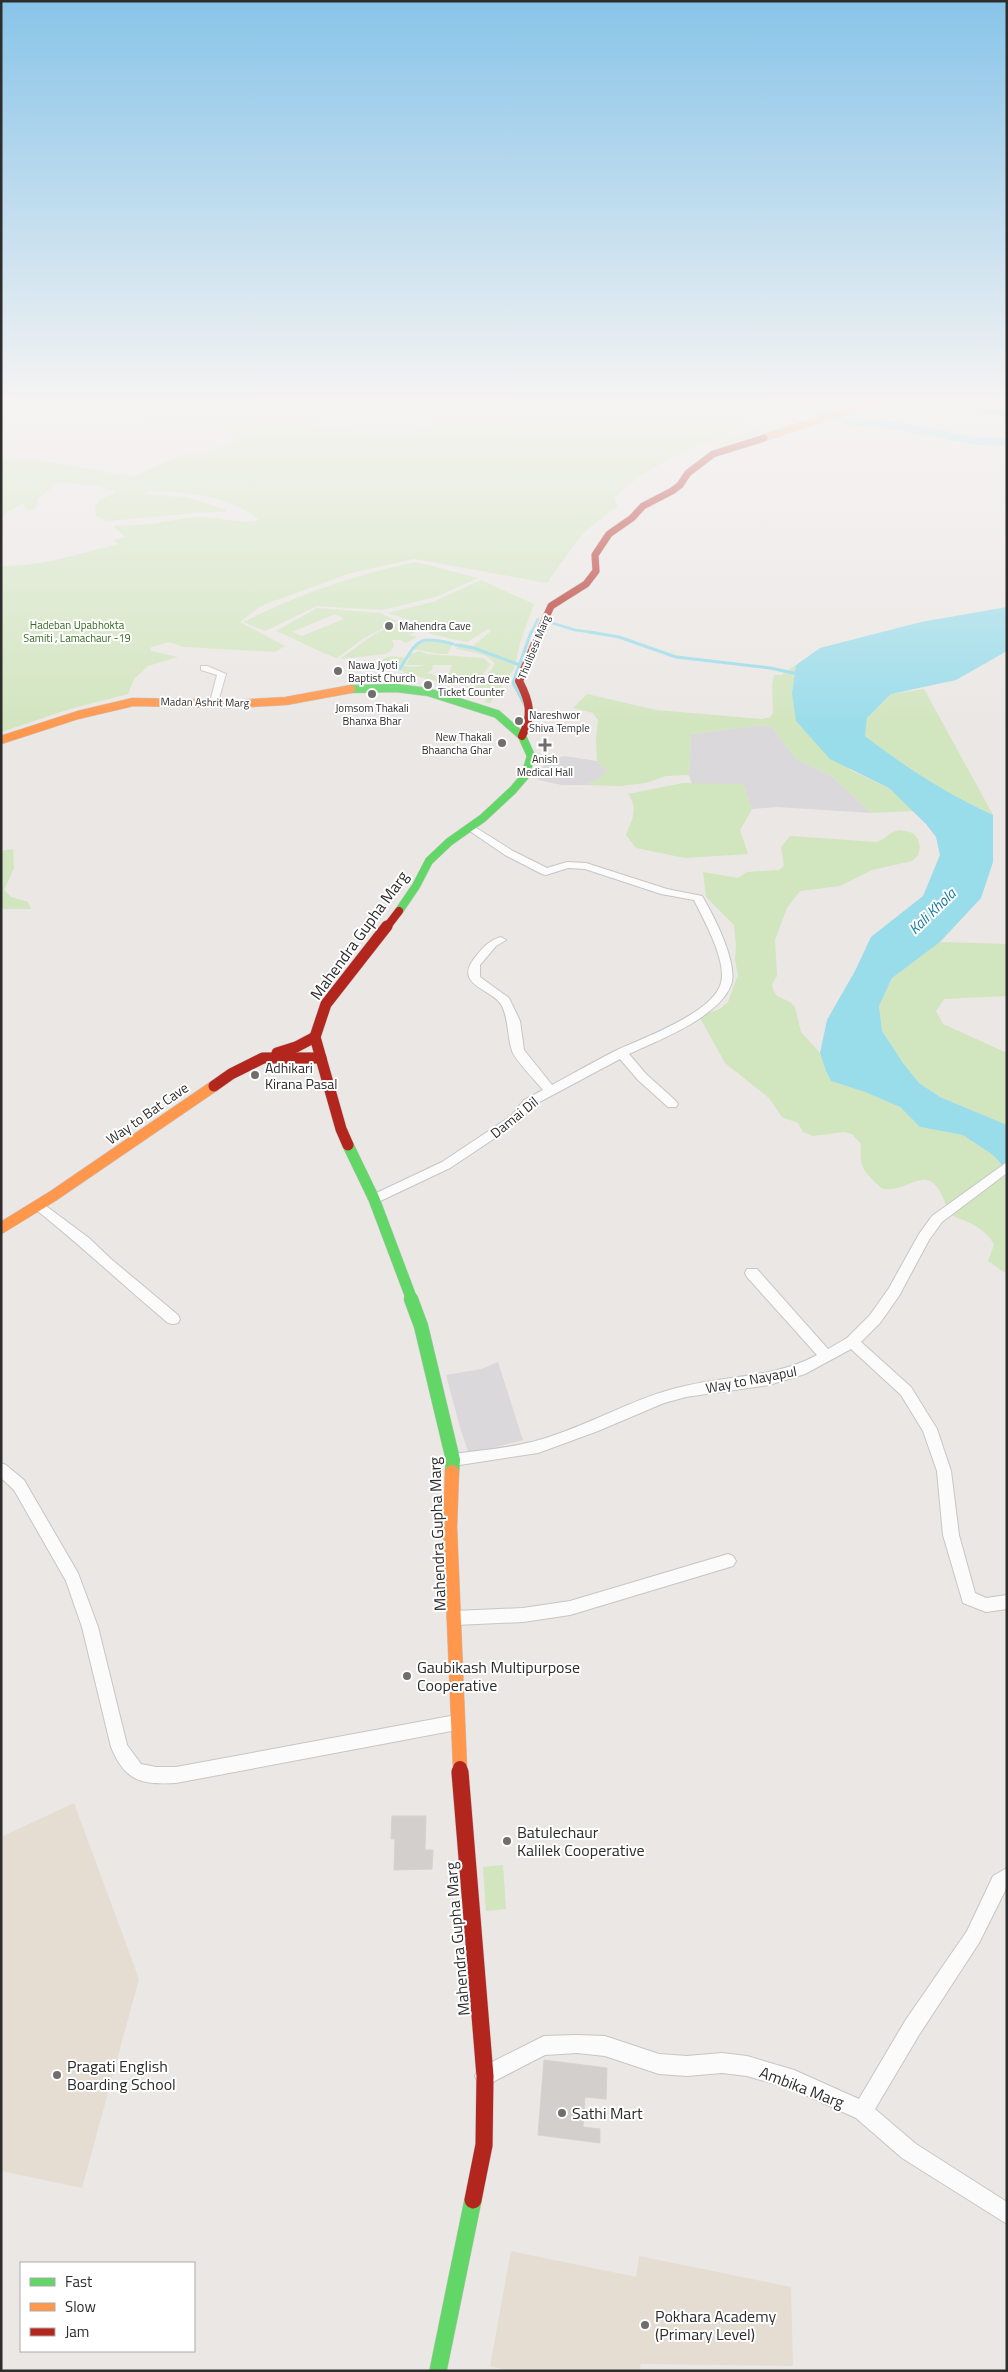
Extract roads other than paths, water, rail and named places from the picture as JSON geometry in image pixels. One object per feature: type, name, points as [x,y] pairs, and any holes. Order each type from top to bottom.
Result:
[{"type":"main road","name":"Thulibesi Marg","points":[[522,736],[532,719],[532,704],[519,681],[551,606],[586,584],[596,571],[595,555],[609,534],[638,512]]},
{"type":"main road","name":"Madan Ashrit Marg","points":[[1,740],[78,715],[133,702],[234,704],[286,701],[351,689],[396,688],[428,692],[478,707],[496,714],[522,736]]},
{"type":"main road","name":"Mahendra Gupha Marg","points":[[438,2371],[484,2145],[485,2076],[456,1723],[455,1618],[449,1500],[453,1460],[422,1326],[374,1199],[341,1129],[315,1037],[326,1004],[397,914],[416,886],[429,861],[449,842],[497,805],[525,776],[531,756],[522,736]]},
{"type":"main road","points":[[262,1058],[296,1047],[315,1037]]},
{"type":"main road","name":"Way to Bat Cave","points":[[1,1228],[38,1205],[230,1074],[262,1058],[321,1058]]},
{"type":"street","points":[[201,704],[215,700],[222,674],[204,668]]},
{"type":"street","name":"Damai Dil","points":[[374,1199],[446,1165],[515,1119],[528,1103],[550,1090],[621,1053],[683,1025],[718,998],[726,984],[728,974],[718,936],[701,901],[694,897],[665,892],[586,866],[567,866],[546,872],[509,853],[470,827]]},
{"type":"street","points":[[501,940],[492,944],[475,964],[474,978],[481,986],[505,1001],[514,1021],[518,1052],[550,1090]]},
{"type":"street","points":[[621,1053],[642,1077],[672,1104]]},
{"type":"street","name":"Way to Nayapul","points":[[453,1460],[538,1447],[593,1427],[661,1398],[769,1378],[805,1368],[852,1342],[875,1319],[894,1292],[924,1237],[937,1219],[1004,1168]]},
{"type":"street","points":[[38,1205],[174,1319]]},
{"type":"street","points":[[752,1273],[826,1356]]},
{"type":"street","points":[[852,1342],[906,1392],[930,1429],[944,1471],[951,1534],[969,1598],[986,1605],[1007,1602]]},
{"type":"street","points":[[1,1469],[19,1485],[72,1578],[90,1627],[119,1747],[127,1765],[141,1774],[153,1776],[176,1775],[456,1723]]},
{"type":"street","points":[[455,1618],[523,1614],[570,1608],[728,1562]]},
{"type":"street","points":[[863,2111],[912,2028],[973,1937],[999,1882],[1007,1877]]},
{"type":"street","name":"Ambika Marg","points":[[485,2076],[544,2046],[577,2044],[605,2046],[659,2064],[686,2066],[722,2063],[747,2066],[794,2080],[863,2111],[909,2151],[1007,2214]]},
{"type":"water","name":"Kali Khola","points":[[1007,607],[1007,651],[956,680],[891,694],[867,718],[865,736],[927,779],[993,815],[993,862],[981,898],[940,942],[892,978],[879,1006],[882,1031],[919,1083],[940,1097],[1007,1125],[1007,1170],[993,1155],[963,1135],[920,1127],[900,1107],[865,1092],[831,1081],[826,1071],[820,1053],[827,1020],[855,971],[871,937],[923,896],[940,855],[936,837],[926,824],[889,788],[830,759],[796,721],[792,693],[796,665],[820,648],[921,622]]},
{"type":"waterway","points":[[531,633],[538,619]]},
{"type":"waterway","points":[[549,622],[575,630],[597,633]]},
{"type":"waterway","points":[[519,665],[531,632]]},
{"type":"waterway","points":[[589,632],[619,637],[676,657],[770,668],[798,674]]},
{"type":"waterway","points":[[400,669],[410,652],[419,642],[432,640],[453,644]]},
{"type":"waterway","points":[[456,645],[474,648],[519,665]]},
{"type":"waterway","points":[[519,665],[513,683],[527,709]]},
{"type":"place","name":"Mahendra Cave","points":[[389,626]]},
{"type":"place","name":"Nawa Jyoti Baptist Church","points":[[338,671]]},
{"type":"place","name":"Mahendra Cave Ticket Counter","points":[[428,685]]},
{"type":"place","name":"Jomsom Thakali Bhanxa Bhar","points":[[372,694]]},
{"type":"place","name":"Nareshwor Shiva Temple","points":[[519,721]]},
{"type":"place","name":"New Thakali Bhaancha Ghar","points":[[502,743]]},
{"type":"place","name":"Anish Medical Hall","points":[[545,745]]},
{"type":"place","name":"Adhikari Kirana Pasal","points":[[255,1075]]},
{"type":"place","name":"Gaubikash Multipurpose Cooperative","points":[[407,1676]]},
{"type":"place","name":"Batulechaur Kalilek Cooperative","points":[[507,1841]]},
{"type":"place","name":"Pragati English Boarding School","points":[[57,2075]]},
{"type":"place","name":"Sathi Mart","points":[[562,2113]]},
{"type":"place","name":"Pokhara Academy (Primary Level)","points":[[645,2325]]},
{"type":"park label","name":"Hadeban Upabhokta Samiti , Lamachaur -19","points":[[77,631]]}]
